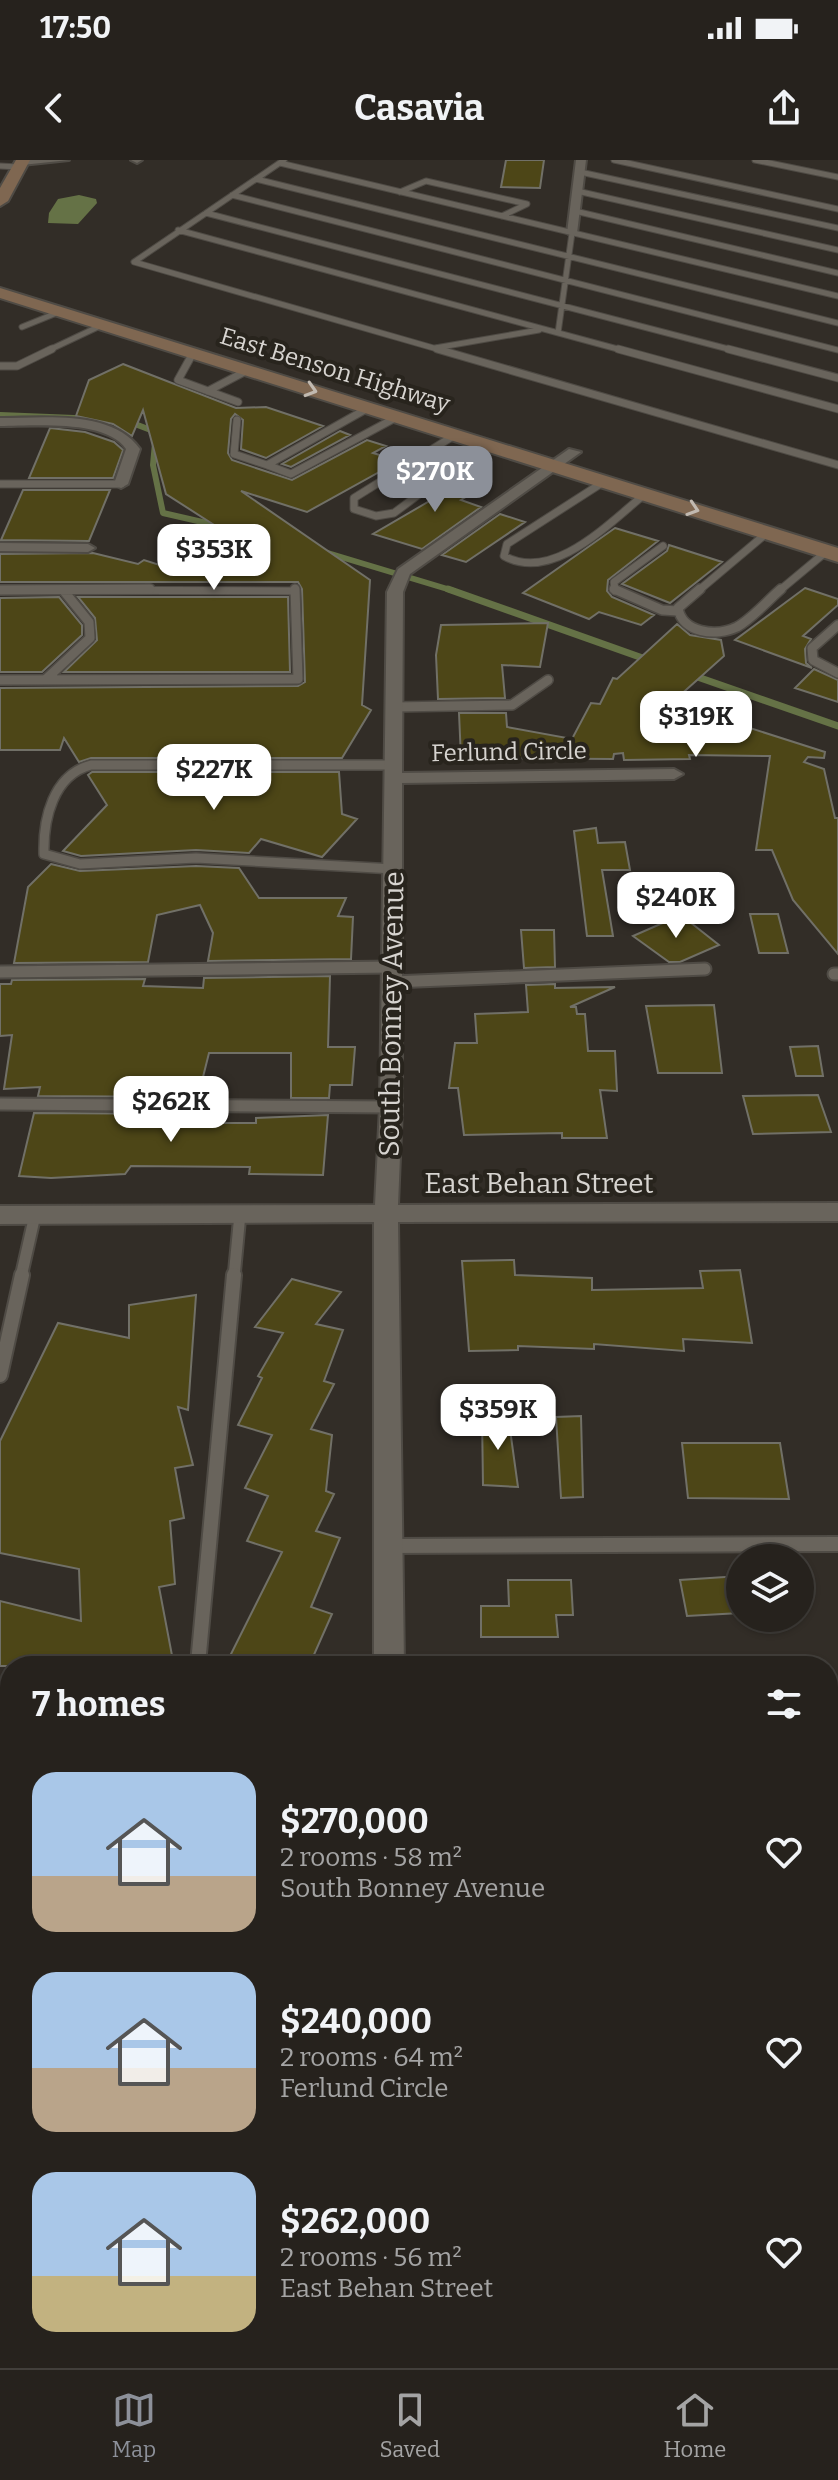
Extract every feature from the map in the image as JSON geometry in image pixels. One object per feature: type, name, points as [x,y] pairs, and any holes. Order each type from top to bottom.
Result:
[{"type":"main road","points":[[0,201],[12,174]]},
{"type":"main road","name":"East Benson Highway","points":[[1,291],[59,312],[552,465],[610,473]]},
{"type":"main road","name":"East Benson Highway","points":[[1,291],[574,452],[645,494],[833,553]]},
{"type":"street","points":[[12,174],[64,160]]},
{"type":"street","points":[[572,233],[580,166]]},
{"type":"street","points":[[0,422],[98,427],[125,436],[133,449],[121,484]]},
{"type":"street","name":"South Bonney Avenue","points":[[389,1656],[386,1214],[391,1107],[395,592],[403,572],[574,452]]},
{"type":"street","points":[[0,547],[88,548]]},
{"type":"street","name":"Ferlund Circle","points":[[394,771],[674,774]]},
{"type":"street","name":"East Behan Street","points":[[0,1215],[838,1212]]},
{"type":"lane","points":[[614,160],[838,209]]},
{"type":"lane","points":[[755,160],[838,177]]},
{"type":"lane","points":[[838,296],[282,162],[134,262],[838,465]]},
{"type":"lane","points":[[0,166],[12,174]]},
{"type":"lane","points":[[580,166],[838,228]]},
{"type":"lane","points":[[256,179],[838,323]]},
{"type":"lane","points":[[400,192],[426,181],[527,204],[502,216]]},
{"type":"lane","points":[[577,191],[838,250]]},
{"type":"lane","points":[[232,195],[838,350]]},
{"type":"lane","points":[[575,211],[838,273]]},
{"type":"lane","points":[[206,213],[838,378]]},
{"type":"lane","points":[[178,230],[838,409]]},
{"type":"lane","points":[[558,333],[572,233]]},
{"type":"lane","points":[[22,327],[59,312]]},
{"type":"lane","points":[[0,366],[17,366],[102,325]]},
{"type":"lane","points":[[432,349],[544,329]]},
{"type":"lane","points":[[193,353],[178,380],[238,402]]},
{"type":"lane","points":[[208,391],[248,370]]},
{"type":"lane","points":[[267,465],[368,408]]},
{"type":"lane","points":[[237,420],[234,454],[291,474],[397,417]]},
{"type":"lane","points":[[455,435],[354,498],[354,509],[376,516],[394,513],[450,471],[492,446]]},
{"type":"lane","points":[[610,473],[507,544],[504,556],[523,566],[546,564],[645,494]]},
{"type":"lane","points":[[0,484],[121,484]]},
{"type":"lane","points":[[663,546],[614,582],[614,591],[662,610],[678,611],[768,532]]},
{"type":"lane","points":[[678,611],[692,627],[725,632],[738,626],[833,553]]},
{"type":"lane","points":[[0,590],[295,589],[298,679],[0,680]]},
{"type":"lane","points":[[45,680],[90,638],[89,622],[63,590]]},
{"type":"lane","points":[[838,625],[812,648],[813,660],[838,673]]},
{"type":"lane","points":[[394,707],[512,705],[548,680]]},
{"type":"lane","points":[[394,771],[104,762],[79,769],[58,789],[42,838],[44,854],[60,862],[85,865],[192,857],[394,869]]},
{"type":"lane","points":[[0,972],[392,975],[705,969]]},
{"type":"lane","points":[[0,1104],[391,1107]]},
{"type":"lane","points":[[199,1656],[240,1214]]},
{"type":"lane","points":[[0,1375],[35,1215]]},
{"type":"lane","points":[[388,1546],[838,1544]]},
{"type":"shaded area","points":[[79,195],[96,199],[97,203],[78,224],[48,223],[49,213],[58,199]]},
{"type":"building","points":[[506,160],[544,160],[540,188],[501,187]]},
{"type":"building","points":[[123,364],[236,408],[266,407],[323,426],[266,458],[241,449],[243,420],[235,414],[231,419],[228,453],[232,460],[292,480],[367,440],[386,446],[373,453],[399,461],[307,512],[241,491],[370,580],[362,705],[371,710],[342,758],[91,758],[79,762],[64,738],[60,750],[0,750],[0,688],[298,686],[305,682],[302,589],[298,582],[0,582],[0,554],[93,553],[138,564],[144,560],[172,569],[225,532],[166,494],[143,410],[132,436],[113,424],[76,416],[89,380]]},
{"type":"building","points":[[50,428],[85,432],[114,442],[123,450],[113,478],[29,478]]},
{"type":"building","points":[[340,431],[350,435],[291,467],[282,464]]},
{"type":"building","points":[[459,473],[488,483],[461,500],[481,507],[422,549],[373,534],[438,496],[431,493]]},
{"type":"building","points":[[23,490],[110,490],[89,541],[1,540]]},
{"type":"building","points":[[500,514],[525,522],[466,562],[442,555]]},
{"type":"building","points":[[615,528],[658,541],[608,580],[607,591],[612,597],[654,615],[641,625],[599,612],[589,619],[523,593]]},
{"type":"building","points":[[669,545],[722,562],[670,603],[622,584],[667,551]]},
{"type":"building","points":[[805,588],[838,599],[838,605],[803,636],[811,639],[805,649],[806,663],[812,668],[735,640]]},
{"type":"building","points":[[59,597],[82,625],[82,635],[42,672],[0,672],[0,598]]},
{"type":"building","points":[[78,597],[288,597],[290,672],[64,672],[97,640],[95,618]]},
{"type":"building","points":[[548,623],[540,667],[502,665],[505,698],[438,699],[436,655],[441,625]]},
{"type":"building","points":[[677,624],[690,635],[721,640],[724,656],[677,698],[724,702],[725,720],[825,752],[824,758],[808,757],[804,762],[824,769],[835,818],[838,818],[838,954],[793,900],[772,850],[756,850],[770,756],[689,755],[690,759],[624,760],[623,753],[614,754],[613,759],[461,758],[459,713],[506,713],[507,727],[572,739],[591,703],[600,704],[613,678],[617,679]]},
{"type":"building","points":[[814,669],[838,680],[838,702],[795,688]]},
{"type":"building","points":[[92,772],[339,772],[342,814],[357,819],[322,857],[261,839],[249,853],[196,850],[81,856],[63,851],[107,805],[88,775]]},
{"type":"building","points":[[596,828],[598,843],[625,842],[630,870],[602,870],[613,936],[587,936],[574,831]]},
{"type":"building","points":[[51,864],[80,871],[196,866],[239,868],[259,898],[346,898],[338,916],[353,917],[351,959],[208,961],[213,933],[200,905],[157,915],[148,962],[14,963],[28,887]]},
{"type":"building","points":[[750,914],[778,914],[788,953],[759,953]]},
{"type":"building","points":[[681,915],[719,945],[680,962],[669,962],[633,936]]},
{"type":"building","points":[[521,930],[554,930],[555,967],[524,968]]},
{"type":"building","points":[[330,976],[328,1047],[355,1047],[352,1085],[330,1085],[329,1098],[291,1098],[291,1053],[209,1053],[198,1097],[38,1096],[40,1087],[4,1089],[12,1035],[0,1036],[0,984],[11,984],[12,980],[145,979],[143,986],[203,988],[204,978]]},
{"type":"building","points":[[555,984],[555,988],[615,987],[570,1007],[576,1007],[577,1014],[585,1014],[588,1051],[615,1051],[617,1091],[600,1090],[607,1138],[562,1138],[562,1133],[464,1135],[458,1088],[449,1088],[455,1043],[477,1043],[475,1014],[528,1012],[526,985]]},
{"type":"building","points":[[714,1005],[722,1073],[658,1073],[646,1006]]},
{"type":"building","points":[[818,1046],[823,1076],[796,1076],[790,1047]]},
{"type":"building","points":[[818,1095],[831,1132],[753,1134],[743,1096]]},
{"type":"building","points":[[34,1113],[194,1114],[192,1123],[256,1123],[256,1118],[328,1115],[323,1175],[249,1174],[250,1167],[131,1166],[125,1174],[51,1178],[19,1176]]},
{"type":"building","points":[[514,1260],[515,1275],[592,1278],[592,1290],[703,1288],[700,1271],[740,1270],[752,1343],[683,1339],[684,1351],[594,1344],[594,1349],[518,1346],[518,1350],[469,1351],[462,1261]]},
{"type":"building","points":[[292,1279],[341,1292],[316,1324],[343,1330],[324,1381],[334,1384],[311,1429],[332,1435],[326,1491],[334,1494],[316,1531],[340,1538],[311,1607],[332,1614],[313,1656],[230,1656],[282,1552],[247,1541],[268,1496],[245,1488],[272,1435],[238,1425],[262,1378],[258,1376],[283,1333],[255,1327]]},
{"type":"building","points":[[196,1295],[188,1410],[178,1407],[193,1465],[175,1468],[184,1518],[170,1521],[175,1584],[159,1587],[172,1656],[0,1656],[0,1601],[81,1621],[79,1569],[0,1553],[0,1441],[58,1323],[129,1338],[129,1305]]},
{"type":"building","points":[[508,1415],[518,1487],[483,1485],[482,1416]]},
{"type":"building","points":[[581,1416],[583,1497],[561,1498],[556,1417]]},
{"type":"building","points":[[682,1443],[780,1443],[789,1499],[688,1498]]},
{"type":"building","points":[[726,1577],[726,1614],[687,1616],[680,1580]]},
{"type":"building","points":[[508,1580],[571,1580],[573,1615],[556,1615],[558,1637],[481,1637],[481,1606],[509,1606]]},
{"type":"waterway","points":[[0,415],[99,419]]},
{"type":"waterway","points":[[127,421],[156,432],[153,465],[163,513],[224,527]]},
{"type":"waterway","points":[[321,551],[452,590]]},
{"type":"waterway","points":[[452,590],[651,661]]},
{"type":"waterway","points":[[689,674],[838,726]]}]
